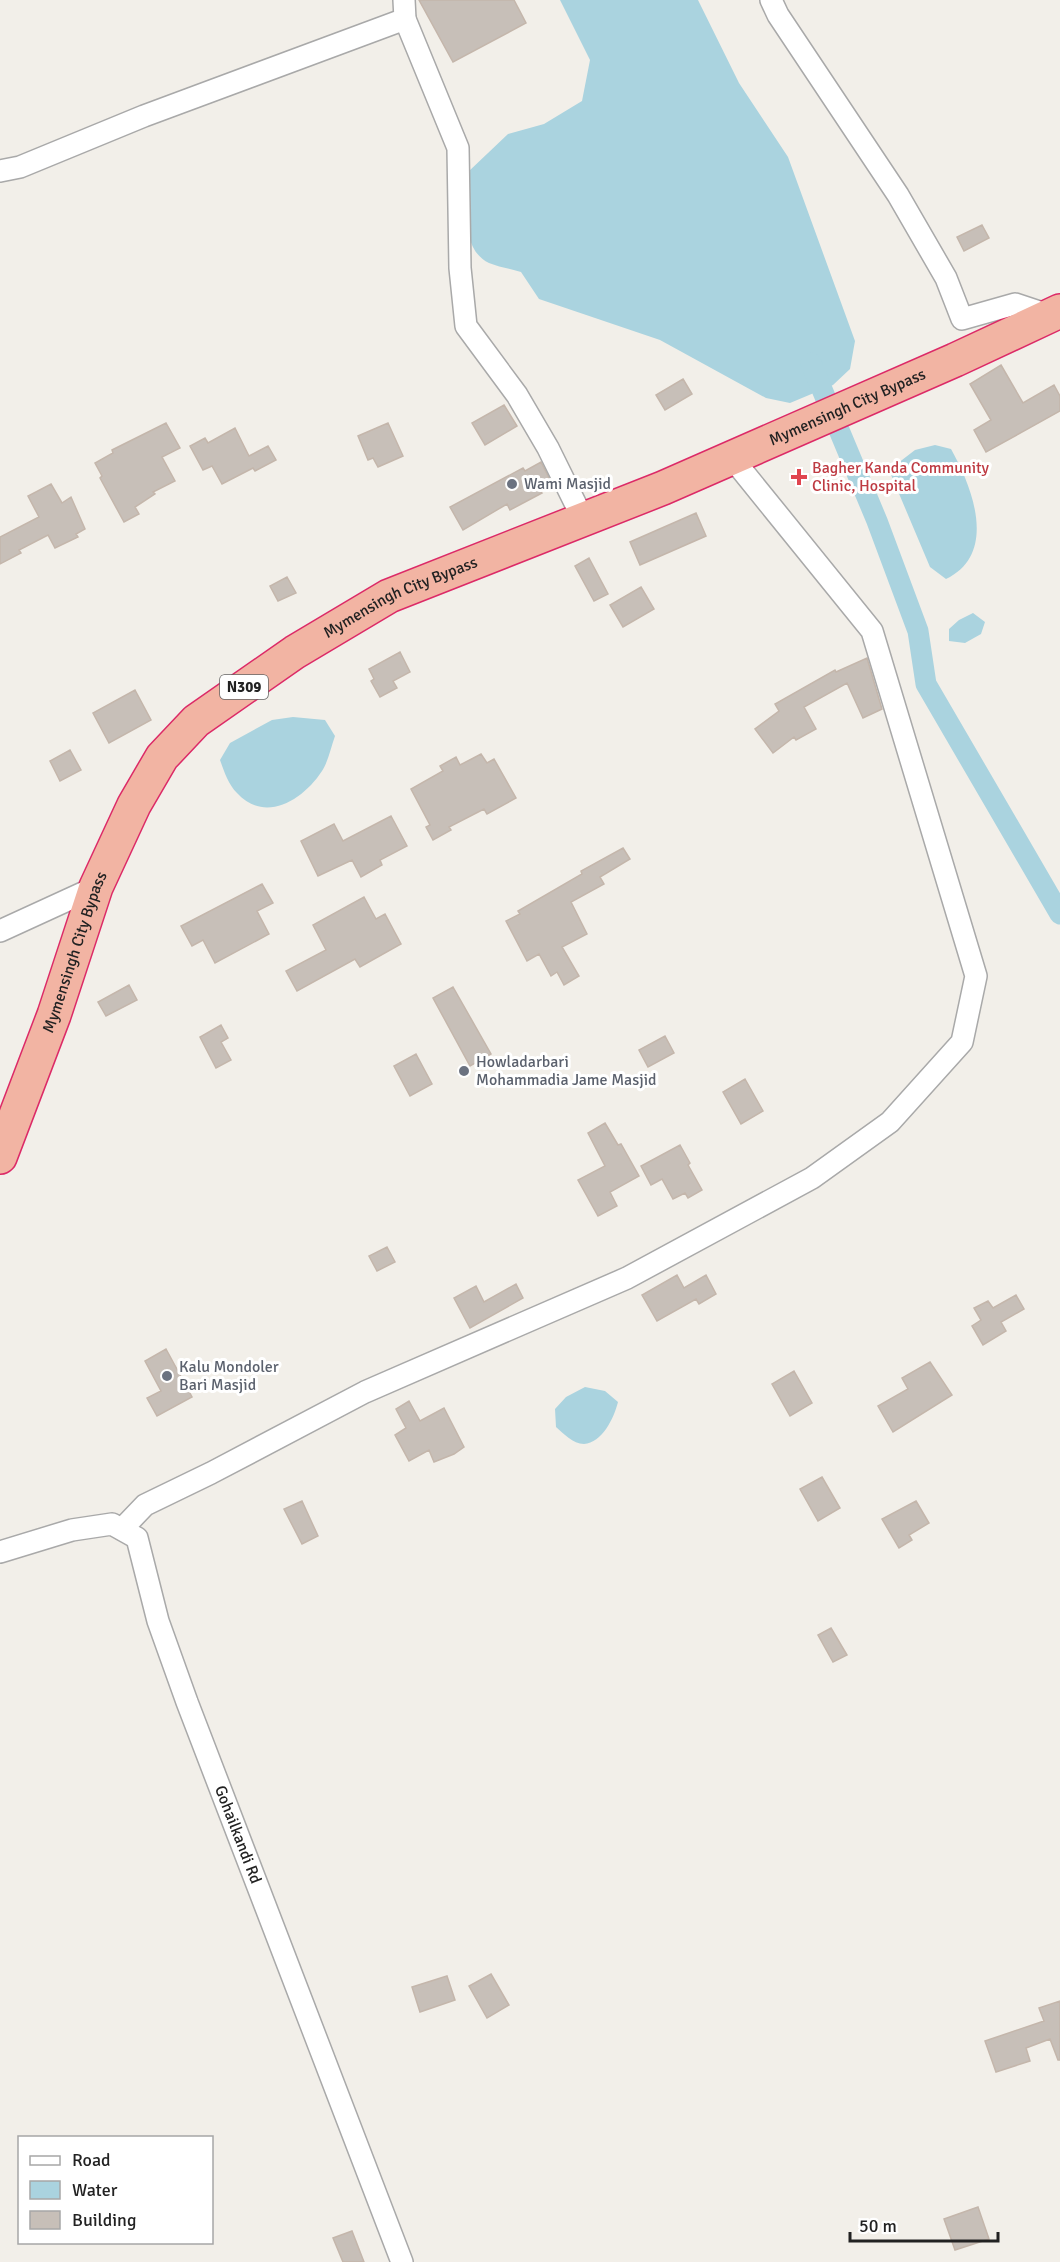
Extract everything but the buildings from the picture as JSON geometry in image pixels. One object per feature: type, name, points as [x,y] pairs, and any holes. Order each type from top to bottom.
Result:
[{"type":"highway","name":"Mymensingh City Bypass","points":[[0,1157],[54,1016],[96,887],[134,805],[162,757],[196,721],[295,652],[389,596],[663,488],[955,360],[1056,313]]},
{"type":"street","points":[[771,0],[778,15],[898,195],[946,278],[962,319],[1015,304],[1056,313]]},
{"type":"street","points":[[0,171],[20,167],[405,9],[458,148],[460,268],[466,326],[517,395],[548,448],[584,519]]},
{"type":"street","points":[[0,1552],[72,1530],[112,1524],[122,1529],[145,1505],[365,1392],[627,1278],[812,1178],[890,1122],[962,1042],[976,976],[872,631],[732,458]]},
{"type":"street","points":[[0,931],[96,887]]},
{"type":"street","name":"Gohailkandi Rd","points":[[122,1529],[138,1538],[158,1621],[187,1702],[402,2262]]},
{"type":"water","points":[[560,0],[698,0],[739,83],[788,157],[855,341],[850,369],[833,385],[790,403],[766,398],[660,340],[539,299],[521,272],[489,263],[479,256],[469,235],[467,222],[468,172],[508,134],[544,124],[582,101],[590,60]]},
{"type":"water","points":[[935,445],[951,449],[967,482],[976,519],[976,537],[972,554],[962,568],[946,579],[930,567],[889,470],[915,450]]},
{"type":"water","points":[[973,613],[985,622],[981,634],[965,643],[949,641],[949,629],[959,620]]},
{"type":"water","points":[[293,717],[325,720],[335,736],[328,759],[314,782],[294,799],[271,807],[259,807],[248,802],[231,786],[220,760],[230,743],[272,720]]},
{"type":"water","points":[[585,1387],[605,1391],[618,1402],[614,1415],[602,1434],[590,1443],[580,1444],[556,1427],[555,1409],[566,1397]]},
{"type":"waterway","points":[[811,363],[877,521],[918,631],[926,684],[1060,914]]},
{"type":"place","name":"Bagher Kanda Community Clinic, Hospital","points":[[799,477]]},
{"type":"place","name":"Wami Masjid","points":[[512,484]]},
{"type":"place","name":"Howladarbari Mohammadia Jame Masjid","points":[[464,1071]]},
{"type":"place","name":"Kalu Mondoler Bari Masjid","points":[[167,1376]]}]
